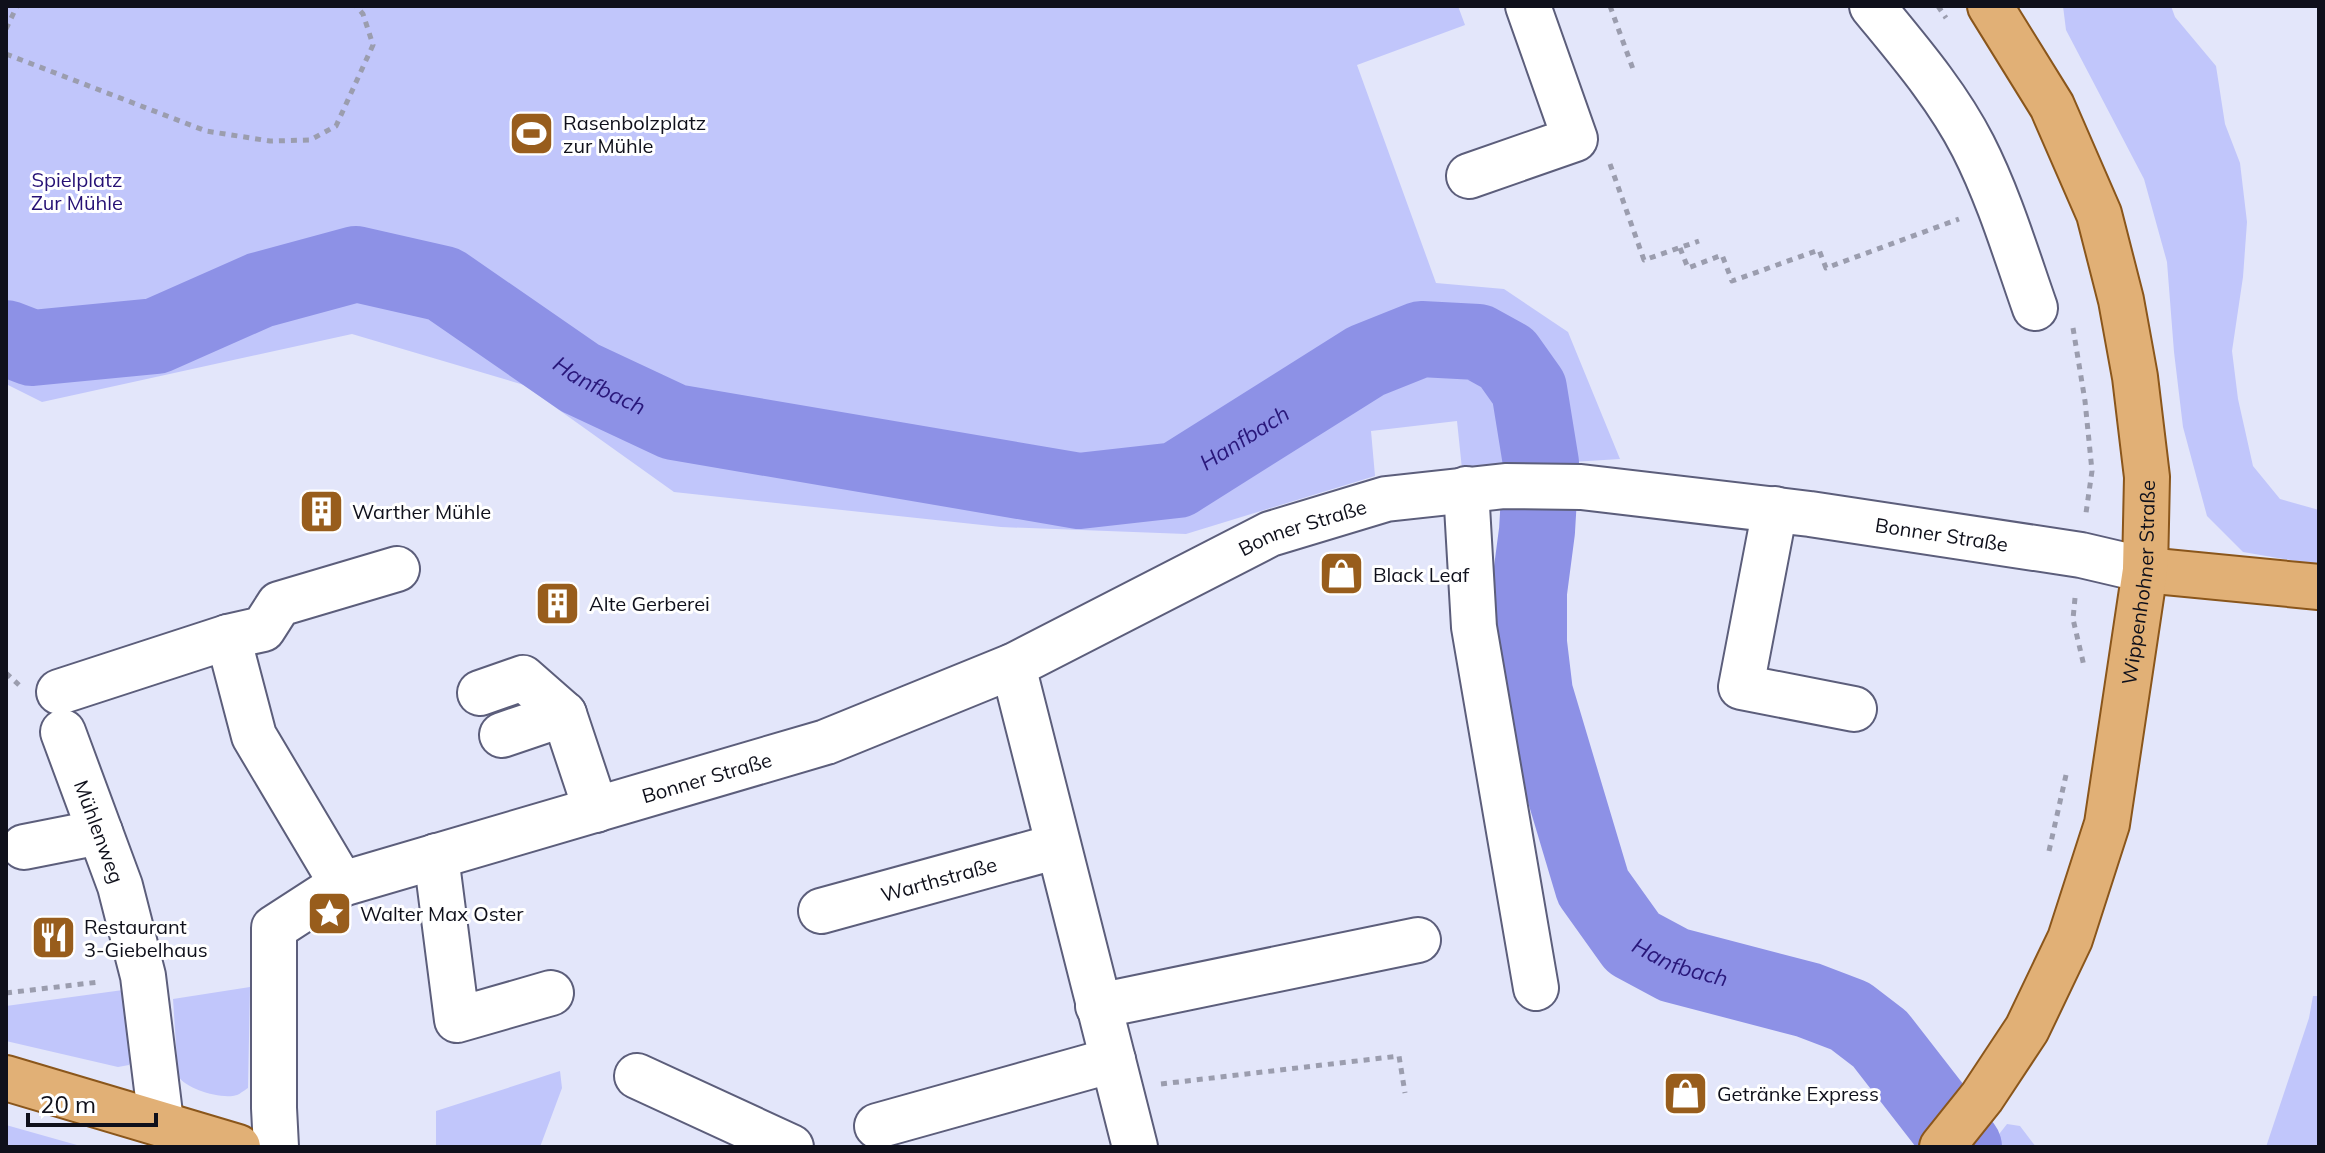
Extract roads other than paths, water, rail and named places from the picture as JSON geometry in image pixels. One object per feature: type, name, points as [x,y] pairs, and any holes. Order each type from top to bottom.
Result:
[{"type":"main road","name":"Wippenhohner Straße","points":[[1942,1147],[1982,1097],[2027,1029],[2070,939],[2107,824],[2145,570],[2147,477],[2135,377],[2121,300],[2099,214],[2052,106],[1990,6]]},
{"type":"main road","name":"Bonner Straße","points":[[2145,570],[2319,587]]},
{"type":"main road","points":[[6,1078],[238,1147]]},
{"type":"street","points":[[1469,176],[1575,139],[1528,6]]},
{"type":"street","points":[[1872,6],[1947,104],[1972,146],[1998,205],[2035,308]]},
{"type":"street","name":"Bonner Straße","points":[[276,1147],[274,928],[342,884],[826,742],[1013,666],[1270,534],[1386,499],[1486,488],[1581,487],[1775,509],[2081,555],[2145,570]]},
{"type":"street","points":[[1486,488],[1474,627],[1536,988]]},
{"type":"street","points":[[1775,509],[1741,687],[1854,709]]},
{"type":"street","points":[[342,884],[254,736],[228,637],[263,629],[279,604],[397,569]]},
{"type":"street","name":"Mühlenweg","points":[[161,1122],[143,976],[120,886],[61,712],[228,637]]},
{"type":"street","points":[[1013,666],[1135,1147]]},
{"type":"street","points":[[480,693],[523,678],[564,714],[596,810]]},
{"type":"street","points":[[502,735],[564,714]]},
{"type":"street","points":[[24,847],[100,832]]},
{"type":"street","name":"Warthstraße","points":[[821,911],[1058,846]]},
{"type":"street","points":[[436,856],[457,1020],[551,993]]},
{"type":"street","points":[[1098,1006],[1418,940]]},
{"type":"street","points":[[877,1126],[1117,1074]]},
{"type":"street","points":[[637,1076],[791,1147]]},
{"type":"waterway","name":"Hanfbach","points":[[6,338],[32,348],[156,336],[260,290],[356,264],[444,284],[580,378],[674,422],[1079,491],[1177,480],[1366,361],[1421,339],[1478,342],[1507,358],[1529,389],[1541,463],[1529,592],[1529,643],[1535,693],[1593,887],[1633,943],[1674,965],[1808,1000],[1850,1016],[1880,1039],[1964,1147]]},
{"type":"place","name":"Rasenbolzplatz zur Mühle","points":[[532,134]]},
{"type":"place","name":"Warther Mühle","points":[[321,511]]},
{"type":"place","name":"Black Leaf","points":[[1342,574]]},
{"type":"place","name":"Alte Gerberei","points":[[558,603]]},
{"type":"place","name":"Walter Max Oster","points":[[329,913]]},
{"type":"place","name":"Restaurant 3-Giebelhaus","points":[[53,938]]},
{"type":"place","name":"Getränke Express","points":[[1686,1093]]},
{"type":"park label","name":"Spielplatz Zur Mühle","points":[[77,190]]}]
